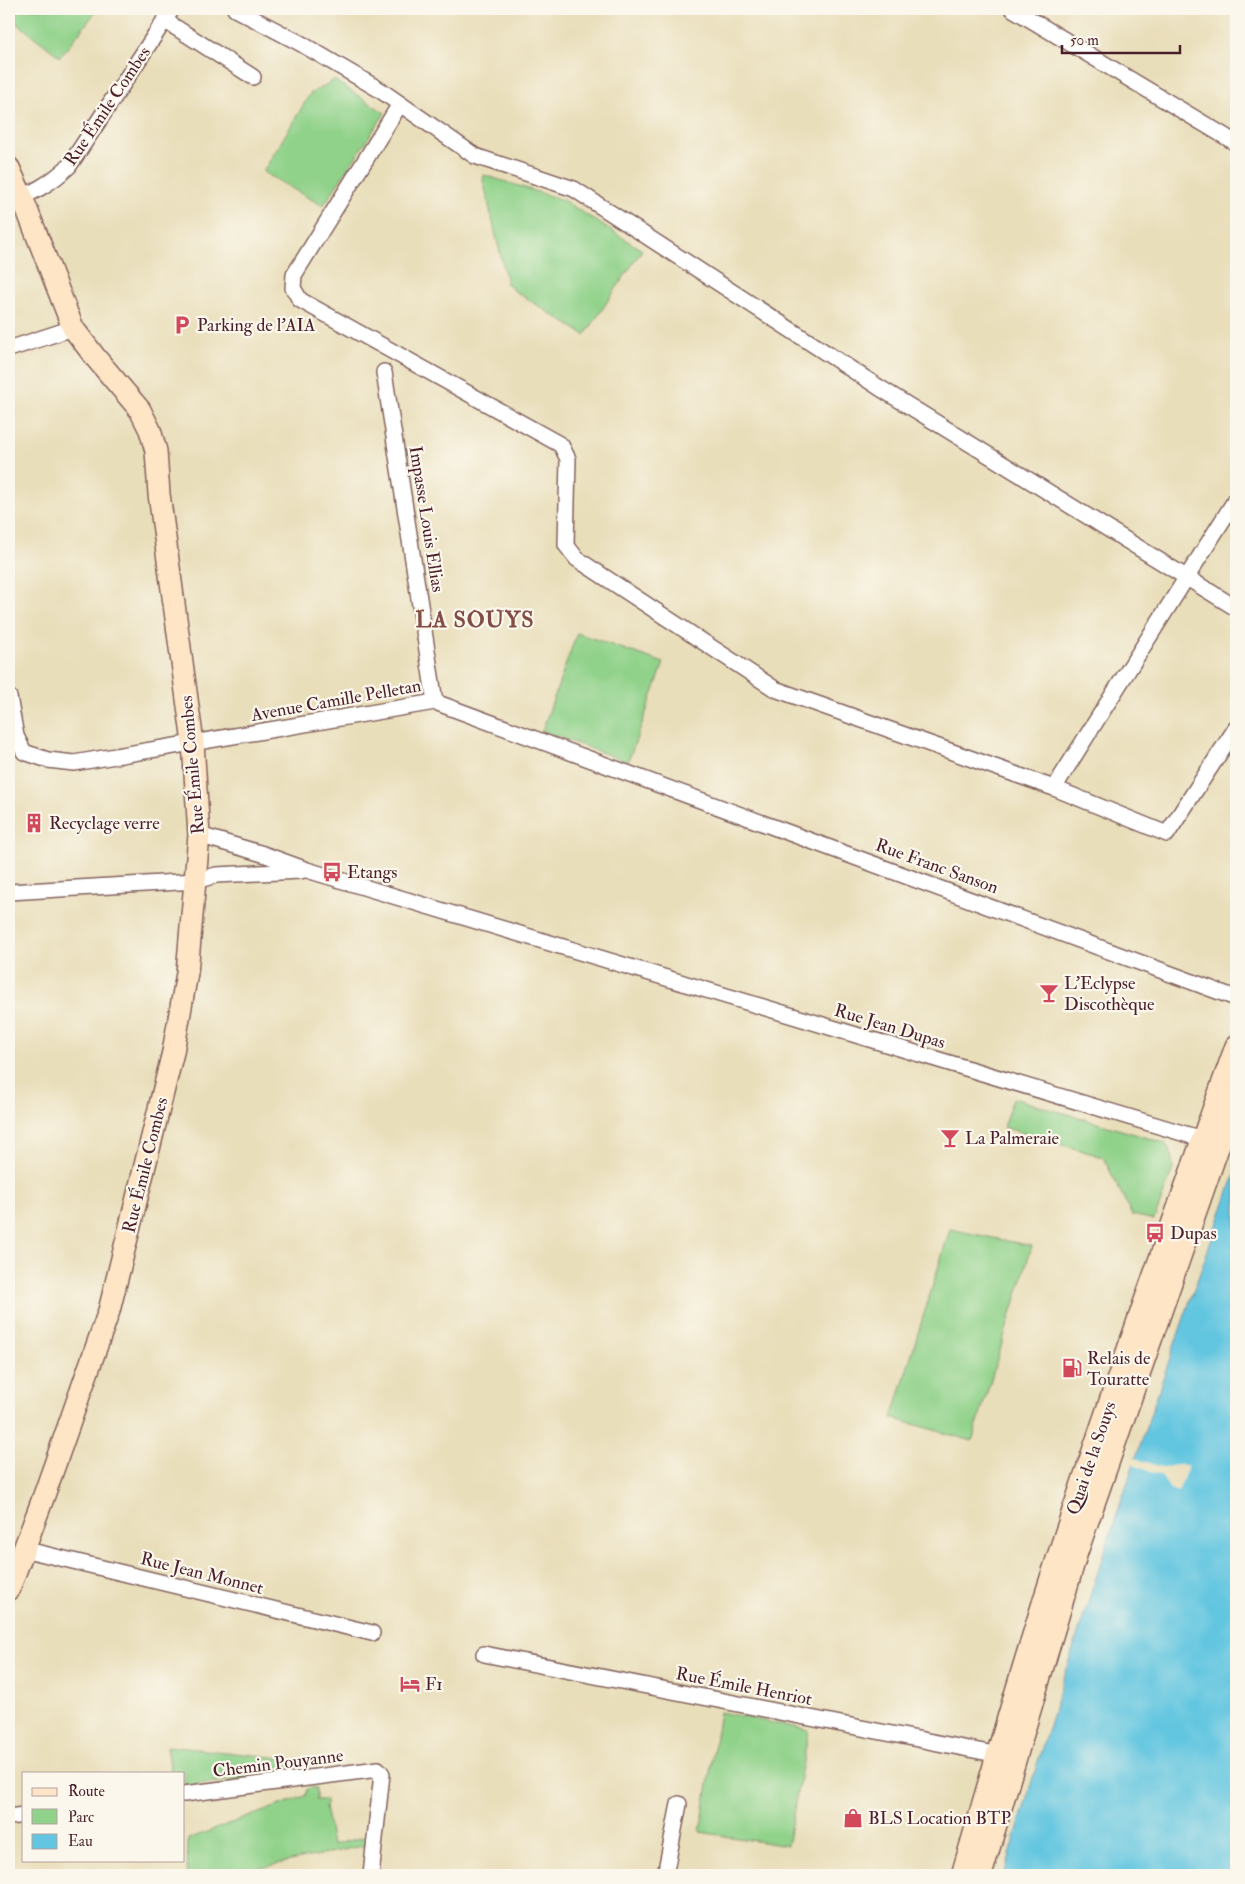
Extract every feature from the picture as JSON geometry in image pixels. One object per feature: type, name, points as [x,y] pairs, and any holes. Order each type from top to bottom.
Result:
[{"type":"street","points":[[235,9],[300,43],[380,90],[475,156],[574,190],[880,388],[1236,608]]},
{"type":"street","points":[[1013,9],[1236,143]]},
{"type":"street","points":[[168,14],[253,77]]},
{"type":"street","name":"Rue Émile Combes","points":[[9,1589],[42,1501],[111,1302],[173,1052],[187,972],[200,835],[193,743],[159,494],[156,451],[150,430],[140,410],[73,328],[15,200],[54,180],[69,166],[168,14]]},
{"type":"street","points":[[400,104],[294,275],[293,288],[300,300],[561,446],[568,459],[566,545],[576,559],[775,689],[1054,788],[1167,834],[1236,728]]},
{"type":"street","points":[[9,168],[15,200]]},
{"type":"street","points":[[9,349],[73,328]]},
{"type":"street","name":"Impasse Louis Ellias","points":[[384,372],[435,702]]},
{"type":"street","points":[[1054,788],[1236,499]]},
{"type":"street","name":"Avenue Camille Pelletan","points":[[9,697],[16,736],[24,752],[48,760],[74,763],[435,702],[623,772]]},
{"type":"street","name":"Rue Franc Sanson","points":[[623,772],[1236,998]]},
{"type":"street","name":"Rue Jean Dupas","points":[[200,835],[263,854],[307,870],[1211,1142]]},
{"type":"street","points":[[9,892],[196,881],[216,875],[307,870]]},
{"type":"street","name":"Quai de la Souys","points":[[962,1875],[1006,1757],[1077,1552],[1211,1142],[1236,1046]]},
{"type":"street","name":"Quai de la Souys","points":[[1211,1142],[1236,1096]]},
{"type":"street","name":"Rue Jean Monnet","points":[[23,1549],[372,1633]]},
{"type":"street","name":"Rue Émile Henriot","points":[[484,1654],[1006,1757]]},
{"type":"street","name":"Quai de la Souys","points":[[981,1875],[1006,1757]]},
{"type":"street","name":"Chemin Pouyanne","points":[[185,1794],[378,1769],[382,1774],[371,1875]]},
{"type":"street","points":[[665,1875],[679,1804]]},
{"type":"street","points":[[9,1817],[22,1815]]},
{"type":"green space","points":[[9,9],[98,9],[60,57],[9,17]]},
{"type":"green space","points":[[334,80],[385,113],[323,206],[263,172],[310,94]]},
{"type":"green space","points":[[484,175],[563,200],[642,250],[585,335],[513,290],[507,283],[483,180]]},
{"type":"green space","points":[[577,633],[664,663],[628,762],[542,731]]},
{"type":"green space","points":[[1013,1098],[1165,1143],[1172,1155],[1173,1169],[1154,1220],[1132,1215],[1103,1157],[1003,1127]]},
{"type":"green space","points":[[950,1229],[1032,1246],[972,1441],[892,1418]]},
{"type":"green space","points":[[720,1712],[809,1730],[787,1846],[700,1832]]},
{"type":"green space","points":[[167,1746],[292,1759],[295,1772],[185,1786],[185,1772],[171,1772]]},
{"type":"green space","points":[[316,1787],[316,1800],[326,1800],[325,1806],[332,1845],[368,1836],[367,1845],[233,1875],[187,1875],[188,1839],[305,1796],[307,1789]]},
{"type":"water","points":[[1236,1172],[1236,1875],[1004,1875],[1030,1786],[1114,1522]]},
{"type":"pier","points":[[1132,1457],[1164,1468],[1178,1464],[1188,1466],[1178,1492],[1170,1489],[1161,1476],[1130,1464]]},
{"type":"place","name":"Parking de l'AIA","points":[[182,325]]},
{"type":"place","name":"Recyclage verre","points":[[34,823]]},
{"type":"place","name":"Etangs","points":[[332,872]]},
{"type":"place","name":"L'Eclypse Discothèque","points":[[1049,993]]},
{"type":"place","name":"La Palmeraie","points":[[950,1138]]},
{"type":"place","name":"Dupas","points":[[1155,1233]]},
{"type":"place","name":"Relais de Touratte","points":[[1072,1368]]},
{"type":"place","name":"F1","points":[[410,1684]]},
{"type":"place","name":"BLS Location BTP","points":[[853,1818]]},
{"type":"district","name":"LA SOUYS","points":[[475,619]]}]
